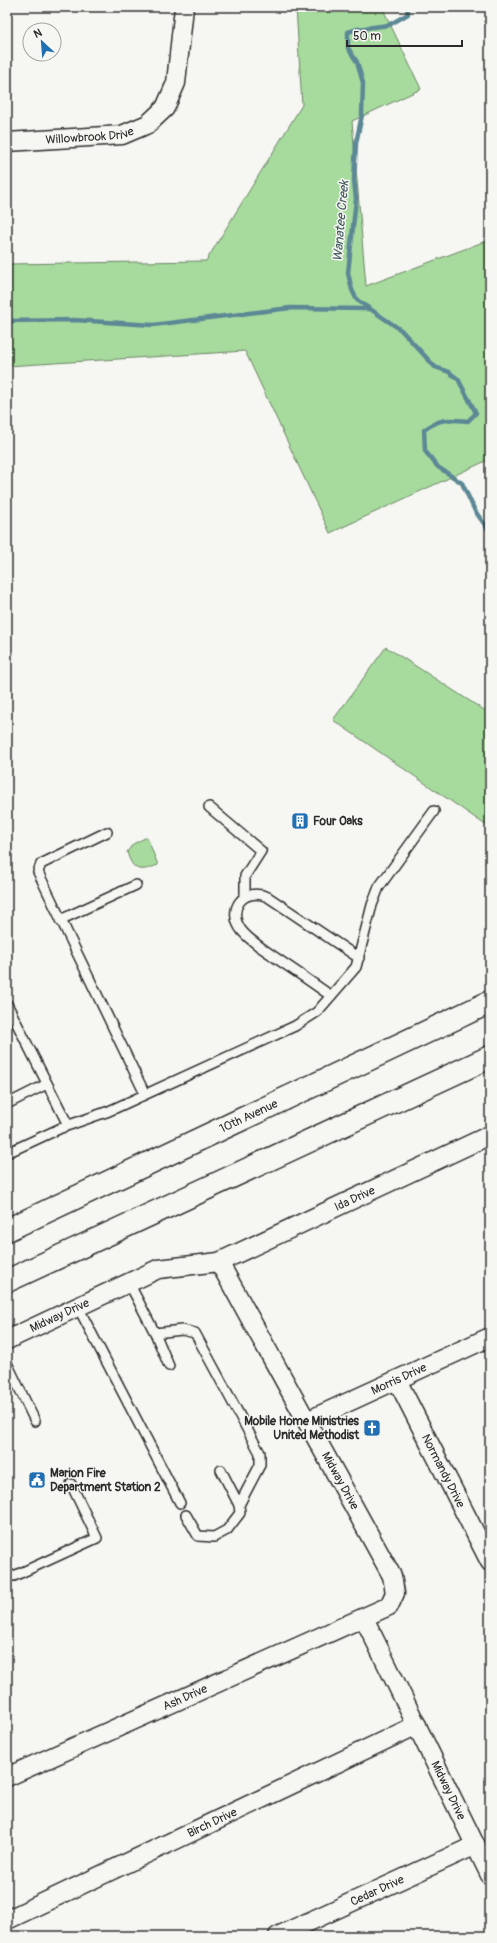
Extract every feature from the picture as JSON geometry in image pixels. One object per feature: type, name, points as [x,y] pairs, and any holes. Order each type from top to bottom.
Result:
[{"type":"main road","name":"10th Avenue","points":[[7,1230],[275,1102],[490,1002]]},
{"type":"main road","points":[[7,1281],[490,1057]]},
{"type":"street","name":"Willowbrook Drive","points":[[7,142],[122,135],[148,124],[165,108],[176,83],[184,7]]},
{"type":"street","name":"Ida Drive","points":[[219,1262],[490,1135]]},
{"type":"street","name":"Midway Drive","points":[[7,1340],[158,1269],[219,1262],[392,1576],[395,1593],[389,1606],[364,1618],[490,1875]]},
{"type":"street","name":"Morris Drive","points":[[307,1421],[490,1337]]},
{"type":"street","name":"Normandy Drive","points":[[397,1380],[490,1562]]},
{"type":"street","name":"Ash Drive","points":[[7,1777],[364,1618]]},
{"type":"street","name":"Birch Drive","points":[[7,1920],[417,1725]]},
{"type":"street","name":"Cedar Drive","points":[[278,1936],[476,1846]]},
{"type":"lane","points":[[209,807],[261,851],[245,876],[245,896]]},
{"type":"lane","points":[[7,1153],[68,1125],[109,1111],[295,1026],[317,1012],[356,967],[372,905],[379,887],[434,811]]},
{"type":"lane","points":[[107,832],[41,864],[38,872],[145,1094]]},
{"type":"lane","points":[[60,920],[136,885]]},
{"type":"lane","points":[[331,996],[258,945],[242,931],[235,918],[237,906],[245,896],[258,893],[268,897],[358,958]]},
{"type":"lane","points":[[7,1004],[68,1125]]},
{"type":"lane","points":[[7,1104],[47,1084]]},
{"type":"lane","points":[[129,1283],[155,1333],[169,1366]]},
{"type":"lane","points":[[78,1307],[180,1504]]},
{"type":"lane","points":[[155,1333],[182,1330],[195,1333],[260,1453],[260,1465],[239,1505]]},
{"type":"lane","points":[[7,1363],[35,1421]]},
{"type":"lane","points":[[186,1515],[198,1536],[214,1537],[227,1530],[240,1513],[239,1505],[221,1470]]},
{"type":"lane","points":[[7,1575],[14,1576],[97,1538],[71,1484]]},
{"type":"green space","points":[[296,7],[382,7],[421,89],[352,121],[366,286],[486,241],[490,250],[490,459],[330,533],[245,351],[7,366],[7,264],[206,261],[302,105]]},
{"type":"green space","points":[[386,647],[490,714],[490,828],[333,720]]},
{"type":"green space","points":[[147,837],[158,865],[146,869],[138,869],[129,859],[127,852],[133,844]]},
{"type":"waterway","name":"Wanatee Creek","points":[[407,7],[408,14],[389,25],[358,29],[348,32],[348,48],[357,62],[363,83],[362,115],[356,143],[354,180],[356,199],[348,273],[352,290],[357,300],[401,330],[435,367],[449,372],[458,379],[476,413],[468,421],[440,421],[424,430],[425,451],[438,467],[462,483],[475,511],[490,532]]},
{"type":"waterway","points":[[7,321],[74,320],[153,325],[290,308],[370,309]]},
{"type":"place","name":"Four Oaks","points":[[300,821]]},
{"type":"place","name":"Mobile Home Ministries United Methodist","points":[[372,1428]]},
{"type":"place","name":"Marion Fire Department Station 2","points":[[37,1480]]}]
